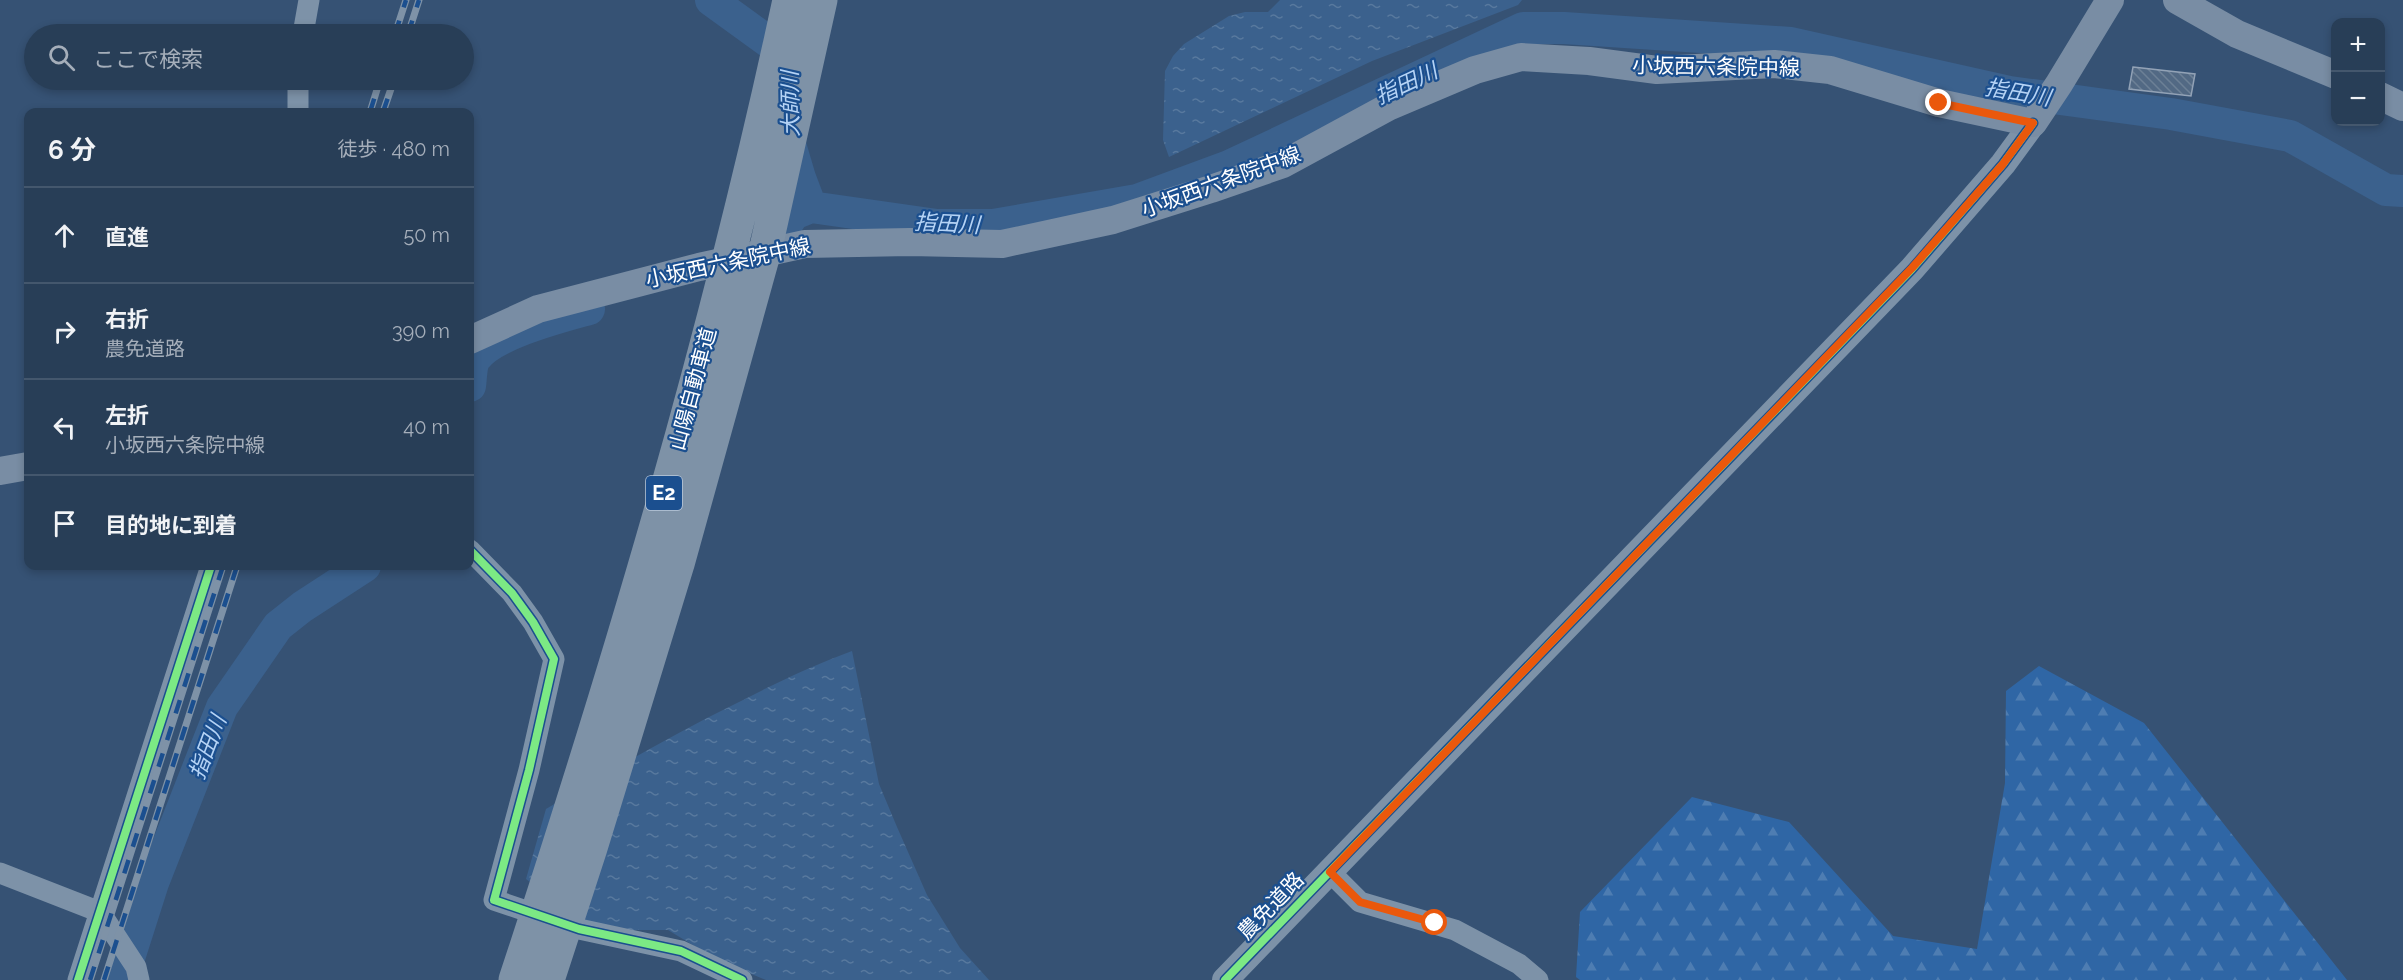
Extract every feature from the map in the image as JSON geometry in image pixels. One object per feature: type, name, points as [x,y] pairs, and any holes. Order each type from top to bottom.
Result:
[{"type":"highway","name":"山陽自動車道","points":[[515,980],[646,559],[733,241],[767,104],[789,0]]},
{"type":"highway","name":"山陽自動車道","points":[[548,980],[678,564],[757,281],[821,0]]},
{"type":"main road","points":[[2038,116],[2110,0]]},
{"type":"main road","points":[[2177,0],[2237,34],[2331,73]]},
{"type":"main road","name":"小坂西六条院中線","points":[[474,338],[538,309],[699,267],[783,249],[817,244],[910,242],[1002,244],[1113,220],[1283,164],[1390,106],[1475,70],[1521,57],[1589,61],[1657,70],[1774,64],[1830,70],[1939,103],[2038,116]]},
{"type":"main road","points":[[2385,98],[2403,107]]},
{"type":"main road","points":[[0,471],[24,467]]},
{"type":"street","points":[[305,24],[309,0]]},
{"type":"street","points":[[298,90],[298,108]]},
{"type":"street","name":"農免道路","points":[[1225,980],[1912,268],[2003,164],[2038,116]]},
{"type":"street","points":[[474,554],[512,593],[533,622],[554,659],[529,770],[494,900],[579,928],[681,951],[742,980]]},
{"type":"street","points":[[78,980],[210,570]]},
{"type":"street","points":[[1330,872],[1360,902],[1455,930],[1519,964],[1538,980]]},
{"type":"street","points":[[0,873],[100,912],[138,974]]},
{"type":"green space","points":[[2039,666],[2144,723],[2347,980],[1580,980],[1576,977],[1580,912],[1692,797],[1789,822],[1893,936],[1977,949],[2005,783],[2006,691]]},
{"type":"water","points":[[1280,0],[1522,0],[1518,5],[1372,61],[1169,157],[1163,140],[1165,71],[1173,56],[1184,44],[1229,16],[1245,12],[1268,12]]},
{"type":"water","points":[[852,651],[879,784],[927,895],[960,948],[989,980],[766,980],[716,959],[668,930],[625,930],[585,921],[526,879],[546,809],[711,716],[793,676]]},
{"type":"building","points":[[2133,67],[2195,74],[2191,96],[2129,89]]},
{"type":"waterway","name":"大師川","points":[[711,0],[788,56],[790,67]]},
{"type":"waterway","name":"指田川","points":[[763,257],[794,214],[811,207],[937,225],[993,225],[1137,200],[1229,166],[1523,28],[1564,28],[1791,43],[2010,92],[2171,114],[2290,136],[2386,190],[2403,191]]},
{"type":"waterway","name":"大師川","points":[[787,134],[811,207]]},
{"type":"waterway","name":"指田川","points":[[474,362],[484,350],[511,334],[589,309]]},
{"type":"waterway","name":"指田川","points":[[122,980],[153,883],[222,707],[278,626],[302,607],[359,570]]},
{"type":"railway","points":[[398,24],[406,0]]},
{"type":"railway","points":[[411,24],[419,0]]},
{"type":"railway","points":[[371,108],[377,90]]},
{"type":"railway","points":[[384,108],[391,90]]},
{"type":"railway","points":[[90,980],[222,570]]},
{"type":"railway","points":[[104,980],[236,570]]},
{"type":"cycle path","points":[[1225,980],[1912,269],[2003,164],[2033,123]]},
{"type":"cycle path","points":[[474,554],[512,593],[533,622],[554,659],[529,770],[494,900],[579,929],[681,951],[742,980]]},
{"type":"cycle path","points":[[78,980],[210,570]]},
{"type":"route","points":[[1435,923],[1360,902],[1330,872],[1912,268],[2003,164],[2033,123],[1939,103]]}]
